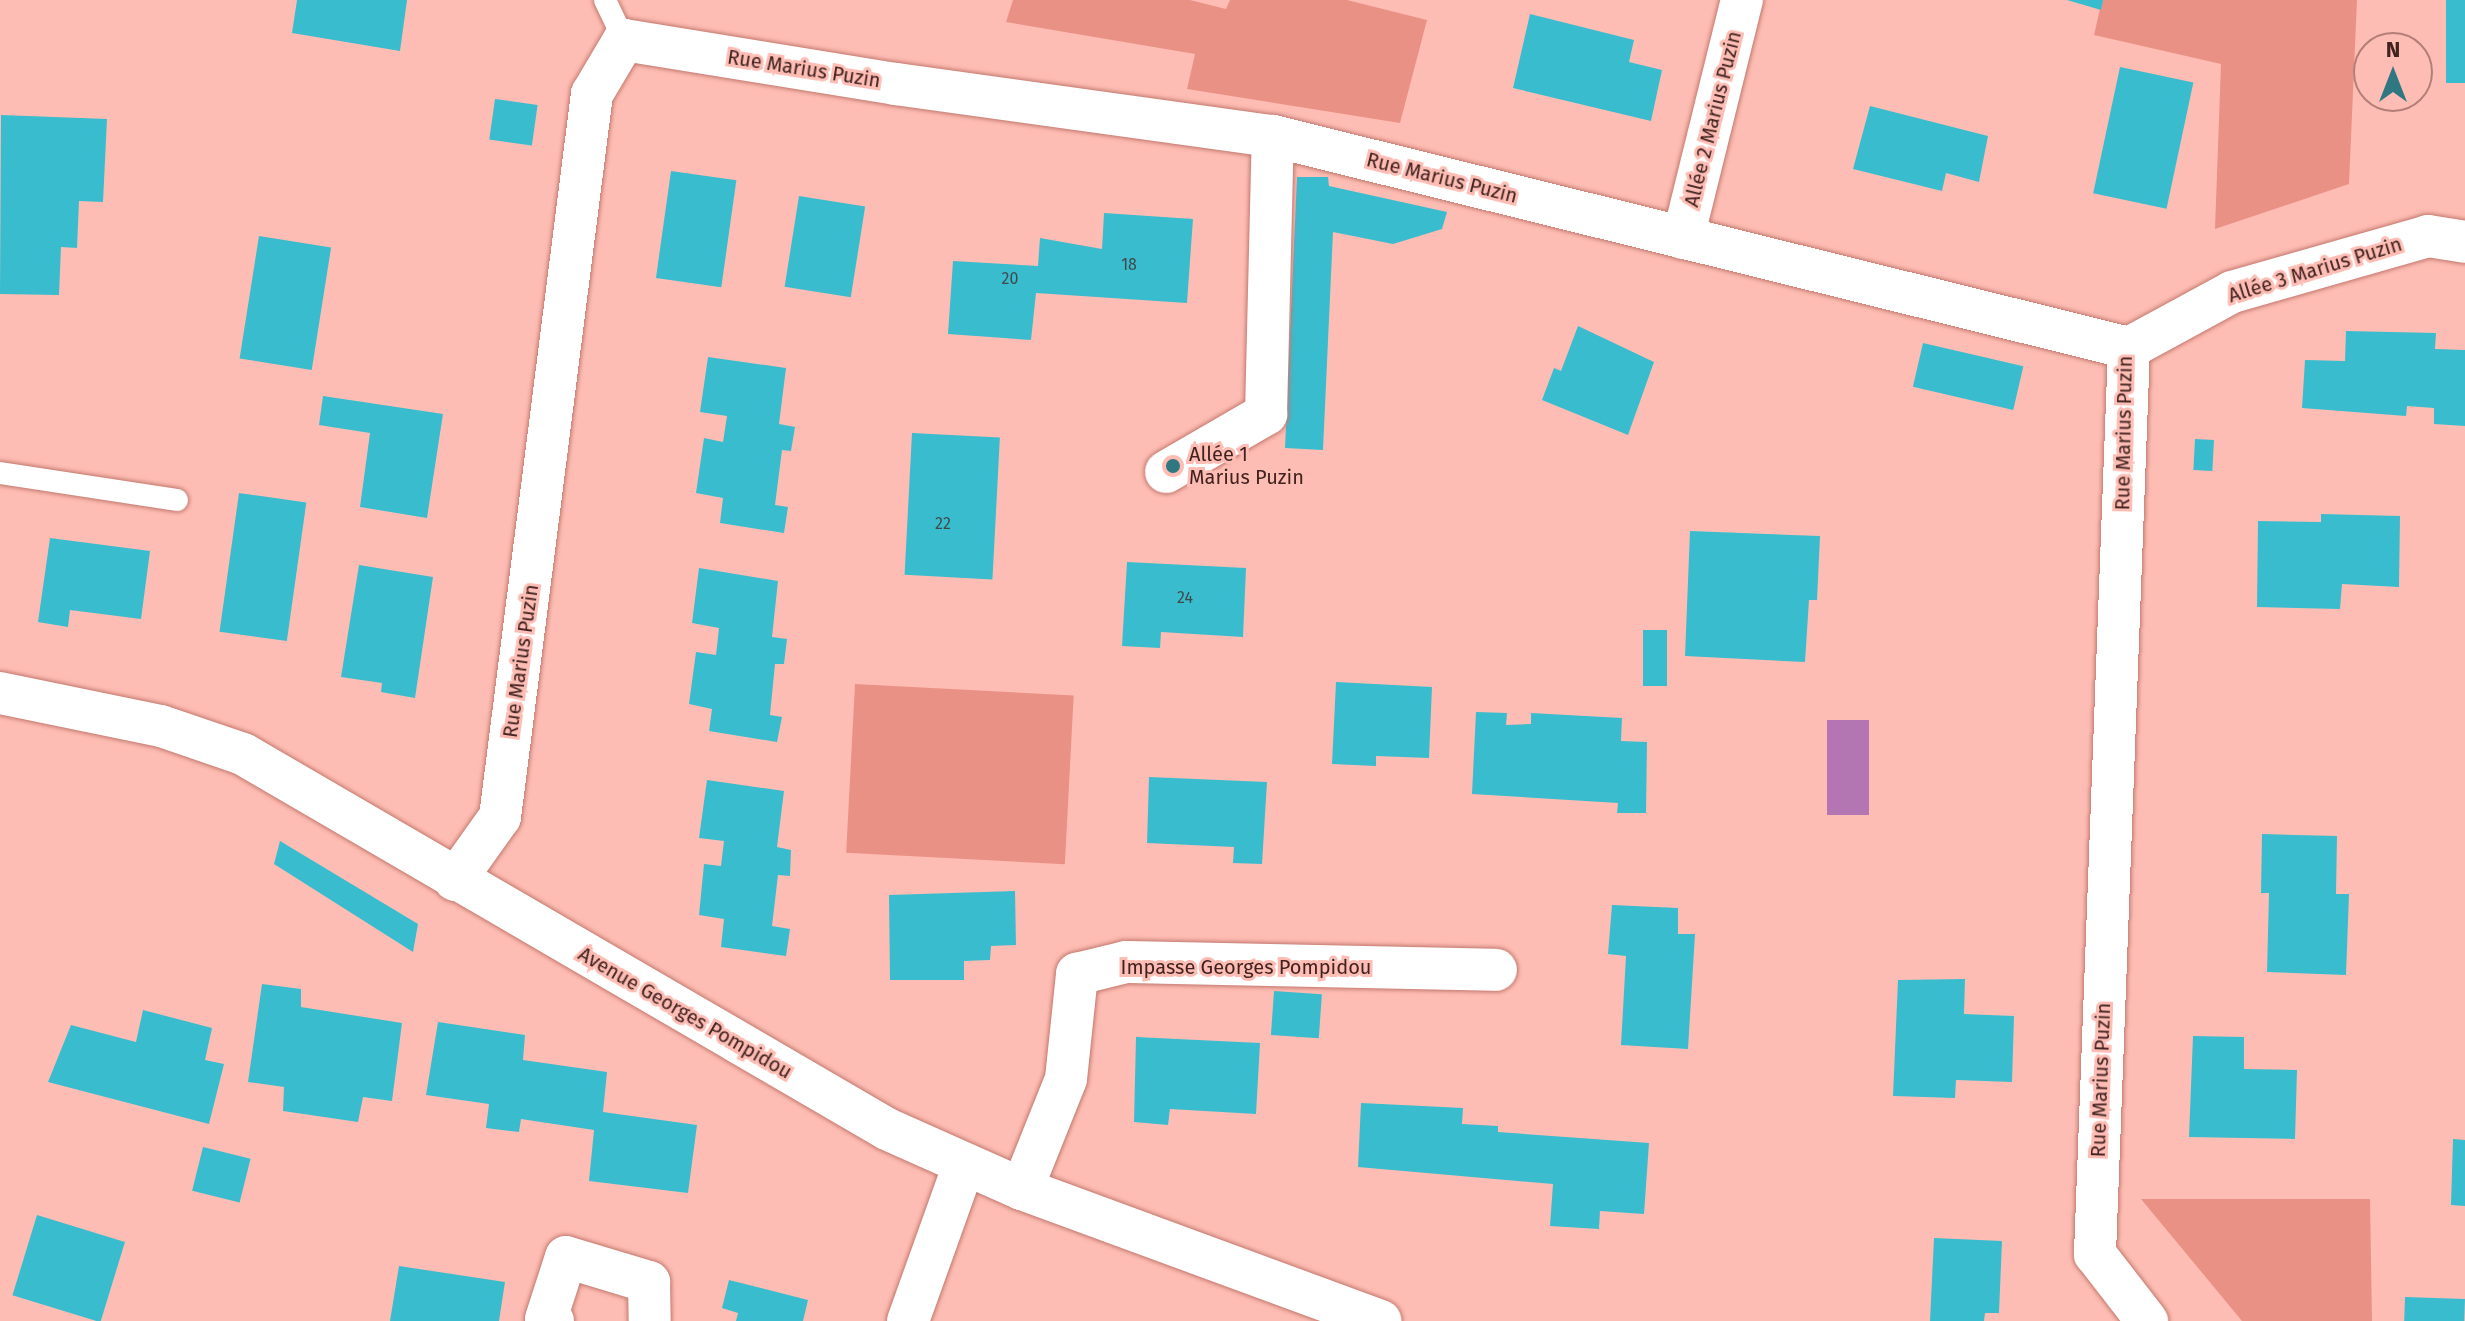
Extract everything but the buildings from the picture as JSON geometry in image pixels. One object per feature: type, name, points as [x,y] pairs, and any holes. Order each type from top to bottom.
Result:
[{"type":"street","name":"Allée 2 Marius Puzin","points":[[1683,238],[1742,0]]},
{"type":"street","name":"Rue Marius Puzin","points":[[455,880],[500,817],[592,94],[624,40],[926,88],[1273,136],[2129,348],[2095,1254],[2147,1321]]},
{"type":"street","points":[[1166,472],[1266,414],[1273,136]]},
{"type":"street","name":"Allée 3 Marius Puzin","points":[[2129,348],[2232,292],[2428,236],[2465,242]]},
{"type":"street","name":"Avenue Georges Pompidou","points":[[0,693],[161,726],[243,754],[887,1129],[1022,1189],[1380,1321]]},
{"type":"street","name":"Impasse Georges Pompidou","points":[[1022,1189],[1066,1079],[1077,974],[1126,962],[1496,970]]},
{"type":"street","points":[[908,1321],[964,1165]]},
{"type":"street","points":[[553,1321],[546,1319],[566,1257],[649,1282],[650,1321]]},
{"type":"lane","points":[[605,0],[624,40]]},
{"type":"lane","points":[[0,473],[177,500]]},
{"type":"shaded area","points":[[1013,0],[1190,0],[1226,9],[1230,0],[1347,0],[1427,20],[1400,123],[1187,89],[1195,54],[1006,22]]},
{"type":"shaded area","points":[[2102,0],[2357,0],[2356,32],[2353,32],[2349,184],[2215,229],[2221,64],[2094,35]]},
{"type":"shaded area","points":[[855,684],[1074,695],[1065,864],[846,853]]},
{"type":"shaded area","points":[[1827,720],[1869,720],[1869,815],[1827,815]]},
{"type":"shaded area","points":[[2141,1199],[2370,1199],[2372,1321],[2242,1321]]},
{"type":"place","name":"Allée 1 Marius Puzin","points":[[1173,466]]}]
